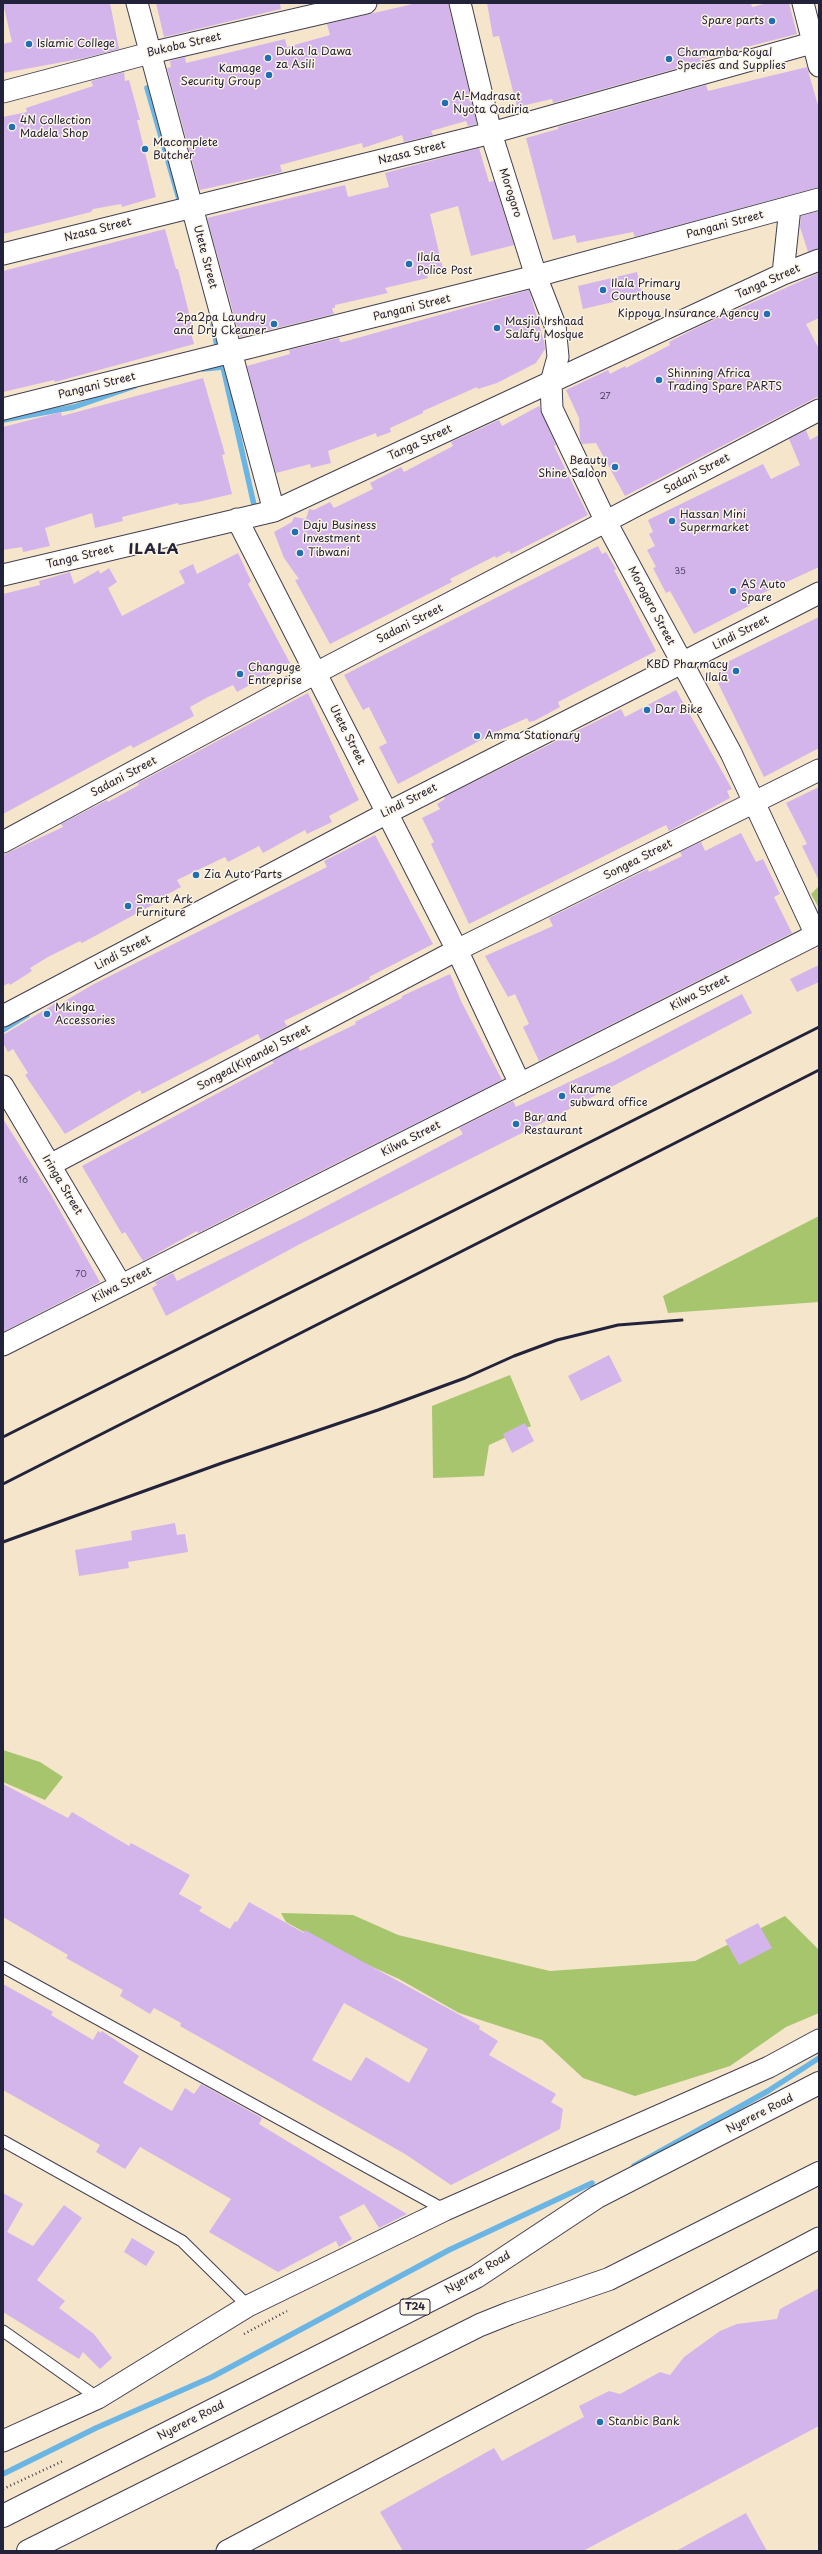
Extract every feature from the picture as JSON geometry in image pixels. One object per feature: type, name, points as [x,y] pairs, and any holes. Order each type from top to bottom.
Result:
[{"type":"highway","name":"Nyerere Road","points":[[3,2516],[476,2277],[597,2198],[819,2083]]},
{"type":"highway","points":[[28,2551],[480,2325],[627,2270],[819,2173]]},
{"type":"street","name":"Utete Street","points":[[137,3],[274,511]]},
{"type":"street","name":"Bukoba Street","points":[[3,92],[150,53],[366,3]]},
{"type":"street","name":"Morogoro","points":[[460,3],[491,133],[536,276],[555,325],[558,357],[551,382]]},
{"type":"street","points":[[802,3],[816,41],[819,66]]},
{"type":"street","name":"Nzasa Street","points":[[3,254],[491,133],[816,41]]},
{"type":"street","name":"Pangani Street","points":[[3,409],[536,276],[819,199]]},
{"type":"street","points":[[783,274],[790,208]]},
{"type":"street","name":"Tanga Street","points":[[3,575],[274,511],[783,274],[819,260]]},
{"type":"street","name":"Morogoro Street","points":[[551,382],[552,409],[606,522],[755,801],[817,934]]},
{"type":"street","name":"Sadani Street","points":[[3,842],[316,673],[819,410]]},
{"type":"street","name":"Utete Street","points":[[238,519],[457,950],[520,1084]]},
{"type":"street","name":"Lindi Street","points":[[3,1016],[387,813],[819,593]]},
{"type":"street","name":"Songea Street","points":[[457,950],[819,770]]},
{"type":"street","name":"Kilwa Street","points":[[3,1345],[817,934]]},
{"type":"street","name":"Songea(Kipande) Street","points":[[50,1165],[457,950]]},
{"type":"street","name":"Iringa Street","points":[[3,1086],[121,1285]]},
{"type":"street","points":[[3,2441],[98,2398],[248,2306],[445,2210],[769,2067],[819,2040]]},
{"type":"street","points":[[227,2551],[819,2238]]},
{"type":"lane","points":[[3,1967],[445,2210]]},
{"type":"lane","points":[[3,2141],[182,2241],[248,2306]]},
{"type":"lane","points":[[3,2331],[98,2398]]},
{"type":"green space","points":[[818,887],[819,908],[811,894]]},
{"type":"green space","points":[[819,1216],[819,1302],[668,1313],[663,1296]]},
{"type":"green space","points":[[510,1375],[531,1426],[489,1445],[484,1476],[433,1478],[432,1406]]},
{"type":"green space","points":[[3,1750],[40,1762],[63,1777],[45,1800],[3,1782]]},
{"type":"green space","points":[[281,1913],[353,1915],[398,1935],[550,1971],[695,1961],[785,1916],[819,1950],[819,2013],[786,2027],[730,2066],[635,2096],[583,2078],[542,2040],[459,2013],[399,1979],[344,1954],[286,1922]]},
{"type":"building","points":[[3,3],[110,3],[119,49],[85,58],[3,73],[3,44],[12,42]]},
{"type":"building","points":[[156,3],[280,3],[281,9],[164,37]]},
{"type":"building","points":[[417,3],[448,3],[477,124],[468,126],[466,121],[431,131],[433,135],[404,142],[402,135],[363,148],[362,143],[280,165],[282,172],[200,190],[167,68],[171,67],[170,61],[185,57],[186,63],[285,39],[287,47],[330,35],[327,24]]},
{"type":"building","points":[[487,3],[751,3],[752,7],[767,3],[789,3],[797,34],[700,59],[700,62],[553,103],[552,99],[517,107],[499,36],[493,37]]},
{"type":"building","points":[[807,67],[819,109],[819,187],[635,237],[633,232],[577,243],[575,235],[553,240],[526,138],[558,129],[558,127],[706,85],[708,91]]},
{"type":"building","points":[[124,72],[125,81],[129,80],[140,120],[137,120],[156,197],[122,207],[121,204],[93,209],[91,212],[3,234],[3,117],[27,112],[26,108],[93,86],[91,81]]},
{"type":"building","points":[[479,148],[489,182],[494,181],[514,245],[471,256],[458,206],[430,214],[443,269],[426,273],[428,278],[385,288],[388,293],[335,305],[335,308],[332,308],[334,314],[240,337],[207,218],[345,185],[348,197],[389,187],[385,173]]},
{"type":"building","points":[[819,211],[819,248],[808,252],[800,227],[801,216]]},
{"type":"building","points":[[165,229],[176,269],[178,269],[193,329],[190,330],[194,344],[55,382],[54,380],[3,392],[3,271]]},
{"type":"building","points":[[637,272],[643,295],[583,309],[578,286]]},
{"type":"building","points":[[819,273],[819,318],[806,324],[819,349],[819,396],[625,496],[596,443],[582,444],[580,439],[579,418],[566,390],[608,370],[610,374],[625,366],[626,368],[670,345],[669,342],[698,327]]},
{"type":"building","points":[[529,290],[545,349],[536,363],[497,383],[478,389],[477,387],[423,411],[423,413],[390,428],[391,432],[377,437],[376,433],[328,451],[331,463],[311,468],[310,464],[276,473],[247,366],[290,354],[289,350],[339,338],[340,342],[343,342]]},
{"type":"building","points":[[203,378],[225,454],[222,455],[232,494],[198,502],[179,505],[178,503],[122,517],[123,521],[95,528],[92,513],[45,528],[50,546],[23,552],[22,547],[3,550],[3,427],[61,412],[62,416]]},
{"type":"building","points":[[539,406],[556,445],[554,446],[588,515],[511,554],[509,551],[496,558],[495,556],[450,579],[452,582],[330,644],[295,580],[299,579],[284,558],[274,532],[292,522],[294,517],[306,519],[309,509],[314,510],[330,502],[334,508],[373,489],[370,483],[401,467],[404,472],[453,446],[451,442],[499,420],[502,426]]},
{"type":"building","points":[[806,430],[810,440],[819,435],[819,567],[748,600],[751,605],[694,634],[670,591],[666,593],[653,568],[656,567],[647,550],[655,546],[649,534],[653,532],[648,520],[763,464],[771,479],[800,465],[789,439]]},
{"type":"building","points":[[598,546],[602,554],[606,552],[616,569],[614,570],[656,651],[558,702],[560,707],[534,721],[529,722],[527,718],[496,732],[398,784],[379,747],[387,743],[369,707],[363,710],[344,675]]},
{"type":"building","points":[[238,553],[251,581],[248,584],[290,663],[237,692],[233,685],[208,697],[190,707],[194,716],[133,748],[131,745],[3,814],[3,594],[40,585],[39,581],[70,572],[74,584],[99,570],[100,574],[109,568],[117,582],[108,588],[122,616],[185,583],[179,571],[193,564],[197,574]]},
{"type":"building","points":[[819,617],[819,748],[764,777],[718,683],[724,680],[717,667]]},
{"type":"building","points":[[676,690],[732,789],[727,791],[730,798],[669,831],[666,825],[469,924],[431,844],[434,842],[422,818],[440,809],[437,804],[445,799],[444,797],[621,709],[625,717]]},
{"type":"building","points":[[308,693],[359,800],[329,816],[332,822],[307,834],[305,830],[263,853],[259,846],[228,862],[225,857],[177,880],[181,887],[155,901],[156,903],[82,943],[80,941],[48,957],[30,968],[32,971],[10,985],[9,983],[3,986],[3,855],[63,827],[61,824],[107,800],[108,802],[139,785],[138,783]]},
{"type":"building","points":[[819,787],[819,881],[802,846],[807,844],[786,803]]},
{"type":"building","points":[[741,833],[756,862],[763,859],[780,894],[774,897],[792,933],[539,1061],[523,1027],[529,1024],[515,994],[508,997],[485,956],[553,926],[549,918],[648,869],[649,872],[682,856],[680,852],[701,842],[705,851]]},
{"type":"building","points":[[375,835],[433,944],[369,977],[370,979],[284,1021],[287,1026],[261,1040],[258,1034],[142,1094],[140,1090],[65,1134],[25,1075],[28,1073],[13,1049],[8,1052],[3,1043],[3,1035],[56,1003],[58,1005],[94,984],[327,867],[324,861]]},
{"type":"building","points":[[819,965],[819,982],[797,992],[790,979]]},
{"type":"building","points":[[450,974],[461,1001],[502,1080],[198,1233],[197,1231],[143,1261],[125,1232],[122,1234],[82,1166],[274,1063],[272,1061],[298,1047],[300,1051],[356,1024],[355,1022],[402,998],[402,996]]},
{"type":"building","points":[[742,994],[752,1013],[554,1117],[302,1243],[166,1316],[152,1288],[157,1285],[155,1282],[173,1273],[177,1281],[304,1218],[463,1134],[459,1128],[513,1101],[516,1107],[614,1061]]},
{"type":"building","points":[[3,1119],[50,1193],[100,1282],[3,1332]]},
{"type":"building","points":[[609,1355],[622,1381],[581,1401],[568,1376]]},
{"type":"building","points":[[525,1423],[534,1441],[512,1453],[503,1434]]},
{"type":"building","points":[[175,1523],[177,1535],[185,1534],[188,1552],[128,1562],[129,1568],[79,1576],[75,1550],[132,1540],[131,1531]]},
{"type":"building","points":[[3,1784],[68,1818],[72,1812],[129,1846],[131,1843],[190,1875],[179,1894],[202,1907],[199,1911],[230,1929],[235,1921],[237,1922],[249,1902],[304,1933],[305,1930],[480,2026],[479,2029],[498,2041],[489,2055],[556,2094],[551,2102],[563,2109],[560,2129],[451,2185],[405,2154],[180,2026],[181,2023],[154,2008],[150,2014],[120,1996],[123,1990],[66,1958],[68,1955],[3,1917]],"holes":[[[344,2003],[428,2049],[409,2083],[366,2057],[351,2081],[312,2060]]]},
{"type":"building","points":[[758,1923],[772,1948],[739,1965],[725,1940]]},
{"type":"building","points":[[3,1984],[53,2012],[51,2015],[93,2040],[98,2031],[101,2033],[102,2031],[139,2056],[123,2083],[172,2111],[185,2088],[194,2094],[201,2084],[262,2118],[259,2124],[407,2214],[379,2228],[364,2204],[339,2217],[352,2239],[339,2247],[336,2241],[278,2272],[209,2232],[231,2199],[140,2147],[125,2169],[96,2152],[100,2145],[3,2090]]},
{"type":"building","points":[[3,2193],[23,2204],[7,2232],[33,2246],[64,2205],[82,2218],[37,2280],[65,2301],[59,2308],[94,2334],[112,2358],[100,2369],[83,2352],[79,2359],[3,2312]]},
{"type":"building","points":[[132,2238],[155,2252],[146,2266],[124,2252]]},
{"type":"building","points":[[819,2288],[819,2426],[583,2551],[403,2551],[380,2512],[494,2448],[502,2461],[584,2417],[579,2406],[609,2391],[620,2394],[660,2372],[670,2375],[684,2357],[720,2331],[737,2324],[777,2319],[780,2309]]},
{"type":"building","points":[[746,2513],[767,2551],[676,2551]]},
{"type":"waterway","points":[[147,88],[181,206]]},
{"type":"waterway","points":[[213,325],[218,352]]},
{"type":"waterway","points":[[203,369],[223,367],[254,505]]},
{"type":"waterway","points":[[3,420],[74,407],[135,386]]},
{"type":"waterway","points":[[3,1030],[27,1015]]},
{"type":"waterway","points":[[634,2166],[768,2091],[819,2058]]},
{"type":"waterway","points":[[3,2474],[96,2428],[212,2377],[449,2250],[592,2183]]},
{"type":"railway","points":[[3,1437],[819,1027]]},
{"type":"railway","points":[[3,1484],[819,1070]]},
{"type":"railway","points":[[3,1542],[222,1463],[378,1410],[465,1378],[514,1356],[557,1340],[618,1325],[682,1320]]},
{"type":"place","name":"Spare parts","points":[[772,21]]},
{"type":"place","name":"Islamic College","points":[[29,44]]},
{"type":"place","name":"Duka la Dawa za Asili","points":[[268,58]]},
{"type":"place","name":"Chamamba Royal Species and Supplies","points":[[669,59]]},
{"type":"place","name":"Kamage Security Group","points":[[269,75]]},
{"type":"place","name":"Al-Madrasat Nyota Qadiria","points":[[445,103]]},
{"type":"place","name":"4N Collection Madela Shop","points":[[12,127]]},
{"type":"place","name":"Macomplete Butcher","points":[[145,149]]},
{"type":"place","name":"Ilala Police Post","points":[[409,264]]},
{"type":"place","name":"Ilala Primary Courthouse","points":[[603,290]]},
{"type":"place","name":"Kippoya Insurance Agency","points":[[767,314]]},
{"type":"place","name":"2pa2pa Laundry and Dry Ckeaner","points":[[274,324]]},
{"type":"place","name":"Masjid Irshaad Salafy Mosque","points":[[497,328]]},
{"type":"place","name":"Shinning Africa Trading Spare PARTS","points":[[659,380]]},
{"type":"place","name":"Beauty Shine Saloon","points":[[615,467]]},
{"type":"place","name":"Hassan Mini Supermarket","points":[[672,521]]},
{"type":"place","name":"Daju Business Investment","points":[[295,532]]},
{"type":"place","name":"Tibwani","points":[[300,553]]},
{"type":"place","name":"AS Auto Spare","points":[[733,591]]},
{"type":"place","name":"KBD Pharmacy Ilala","points":[[736,671]]},
{"type":"place","name":"Changuge Entreprise","points":[[240,674]]},
{"type":"place","name":"Dar Bike","points":[[647,710]]},
{"type":"place","name":"Amma Stationary","points":[[477,736]]},
{"type":"place","name":"Zia Auto Parts","points":[[196,875]]},
{"type":"place","name":"Smart Ark Furniture","points":[[128,906]]},
{"type":"place","name":"Mkinga Accessories","points":[[47,1014]]},
{"type":"place","name":"Karume subward office","points":[[562,1096]]},
{"type":"place","name":"Bar and Restaurant","points":[[516,1124]]},
{"type":"place","name":"Stanbic Bank","points":[[600,2422]]},
{"type":"district","name":"ILALA","points":[[154,550]]}]
